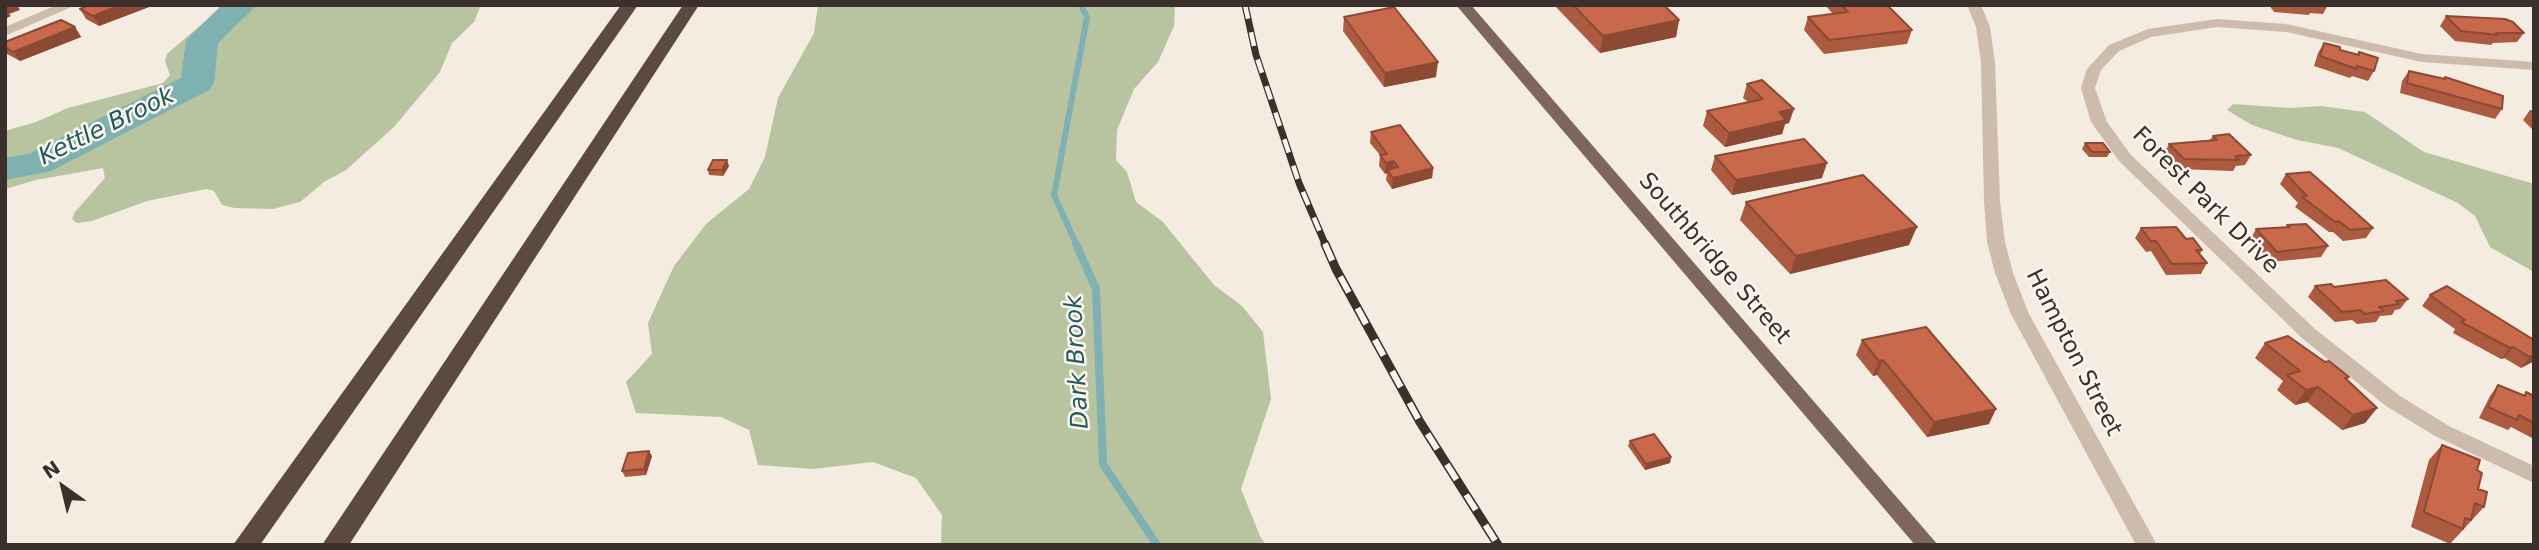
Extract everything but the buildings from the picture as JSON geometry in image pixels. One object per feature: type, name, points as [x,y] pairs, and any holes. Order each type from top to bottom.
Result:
[{"type":"highway","points":[[246,545],[630,5]]},
{"type":"highway","points":[[335,545],[691,5]]},
{"type":"main road","name":"Southbridge Street","points":[[1463,5],[1927,545]]},
{"type":"street","points":[[5,32],[69,5]]},
{"type":"street","name":"Hampton Street","points":[[1974,5],[1983,27],[1988,64],[1992,201],[1996,242],[2004,274],[2020,314],[2147,545]]},
{"type":"street","name":"Forest Park Drive","points":[[2534,66],[2422,58],[2286,28],[2217,23],[2148,33],[2114,48],[2094,69],[2088,88],[2099,121],[2125,158],[2309,334],[2393,401],[2442,431],[2534,475]]},
{"type":"green space","points":[[224,5],[481,5],[474,22],[452,43],[440,72],[394,127],[346,170],[324,182],[300,202],[273,209],[235,208],[222,205],[214,191],[206,189],[147,201],[92,221],[77,223],[72,219],[75,212],[105,178],[103,168],[36,180],[5,189],[5,131],[36,122],[68,108],[163,83],[170,75],[165,61],[167,54]]},
{"type":"green space","points":[[818,5],[1175,5],[1174,26],[1158,62],[1134,89],[1117,130],[1116,160],[1127,172],[1136,202],[1163,222],[1214,285],[1242,306],[1263,332],[1271,399],[1241,489],[1266,545],[941,545],[942,515],[916,478],[873,462],[813,469],[758,465],[749,430],[721,417],[636,413],[626,382],[652,354],[648,323],[674,266],[706,224],[749,189],[765,157],[778,98],[814,33]]},
{"type":"green space","points":[[2233,104],[2290,108],[2321,106],[2365,112],[2424,152],[2534,184],[2534,272],[2490,247],[2475,216],[2458,203],[2338,148],[2297,140],[2252,125],[2227,110]]},
{"type":"waterway","name":"Kettle Brook","points":[[5,169],[38,163],[197,83],[202,40],[241,5]]},
{"type":"waterway","name":"Dark Brook","points":[[1077,246],[1054,195],[1087,17],[1081,5]]},
{"type":"waterway","name":"Dark Brook","points":[[1076,244],[1096,289],[1103,464],[1157,545]]},
{"type":"railway","points":[[1245,5],[1256,55],[1299,183],[1326,246]]},
{"type":"railway","points":[[1325,244],[1420,422],[1498,545]]}]
